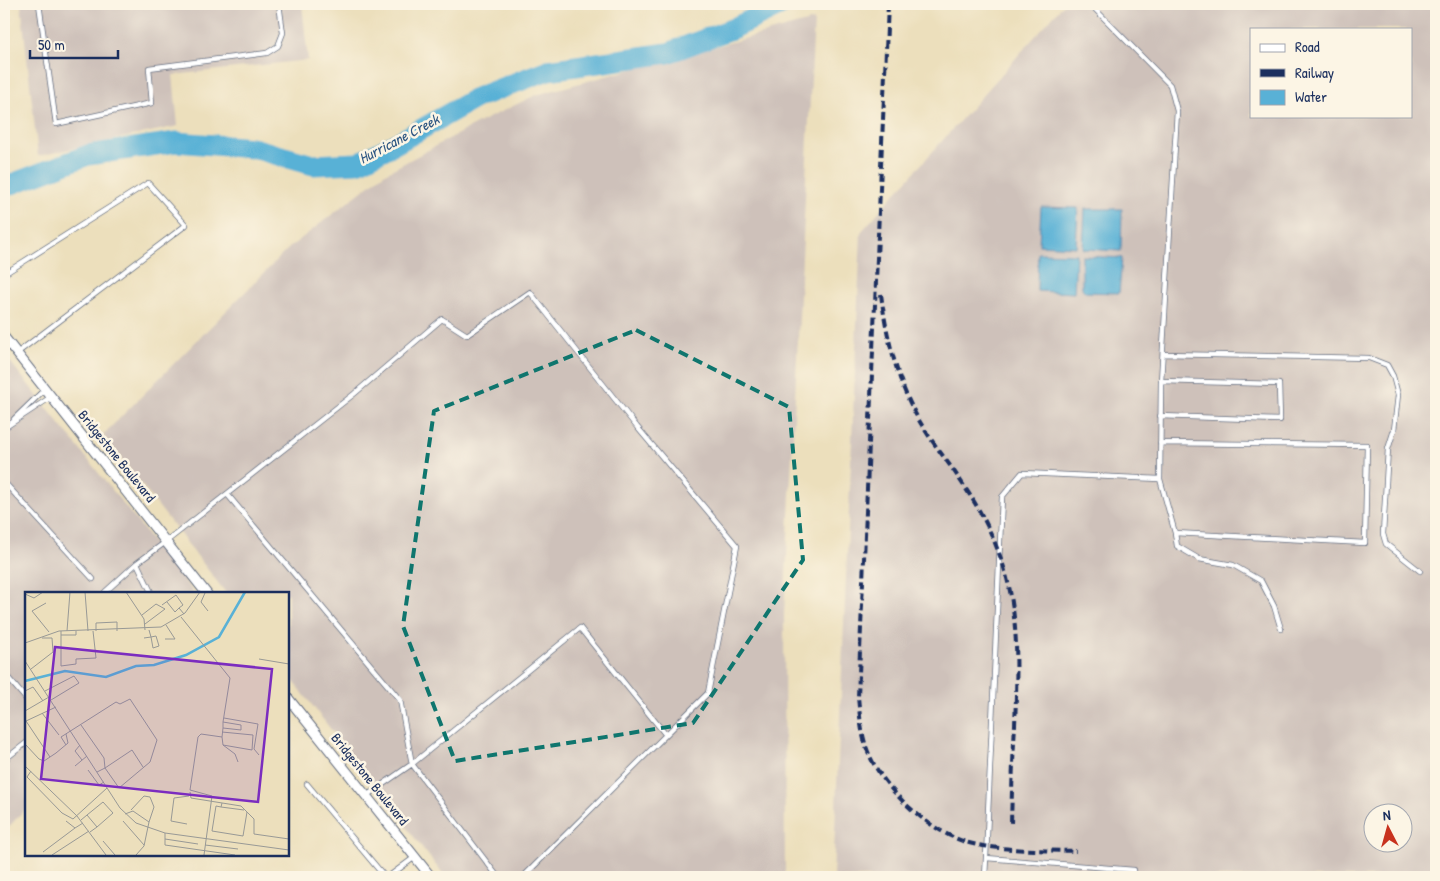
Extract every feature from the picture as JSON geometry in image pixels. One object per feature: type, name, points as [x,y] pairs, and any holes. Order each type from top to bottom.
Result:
[{"type":"street","name":"Bridgestone Boulevard","points":[[4,337],[205,592]]},
{"type":"street","name":"Bridgestone Boulevard","points":[[289,699],[432,877]]},
{"type":"lane","points":[[40,4],[56,124],[152,103],[149,68],[267,53],[278,46],[283,33],[279,4]]},
{"type":"lane","points":[[1090,4],[1170,85],[1178,111],[1160,416],[1160,479],[1177,546],[1200,559],[1233,565],[1261,581],[1274,606],[1281,629]]},
{"type":"lane","points":[[4,274],[148,183],[186,225],[17,353]]},
{"type":"lane","points":[[104,592],[137,563],[354,394],[442,319],[467,335],[530,292],[637,427],[737,546],[708,693],[523,877]]},
{"type":"lane","points":[[1163,354],[1369,358],[1387,365],[1393,376],[1398,395],[1394,430],[1388,449],[1383,534],[1386,544],[1420,571]]},
{"type":"lane","points":[[1160,416],[1280,420],[1279,384],[1161,381]]},
{"type":"lane","points":[[5,427],[45,389]]},
{"type":"lane","points":[[5,427],[51,397]]},
{"type":"lane","points":[[1160,443],[1367,445],[1365,542],[1175,533]]},
{"type":"lane","points":[[985,877],[1002,497],[1022,473],[1160,479]]},
{"type":"lane","points":[[4,482],[93,579]]},
{"type":"lane","points":[[227,494],[400,700],[412,764],[498,877]]},
{"type":"lane","points":[[137,563],[151,592]]},
{"type":"lane","points":[[366,796],[412,764],[580,628],[666,735]]},
{"type":"lane","points":[[4,673],[25,698]]},
{"type":"lane","points":[[4,756],[8,757],[25,744]]},
{"type":"lane","points":[[307,784],[386,877],[415,857]]},
{"type":"lane","points":[[986,858],[1134,870],[1134,877]]},
{"type":"highlighted area","points":[[636,330],[789,407],[803,560],[693,723],[455,761],[403,626],[434,411]]},
{"type":"shaded area","points":[[21,4],[302,4],[308,60],[173,75],[178,126],[38,156]]},
{"type":"shaded area","points":[[1064,4],[1436,4],[1436,877],[833,877],[861,232]]},
{"type":"shaded area","points":[[814,20],[784,615],[785,877],[445,877],[289,675],[289,592],[225,592],[103,435],[289,248],[384,174],[480,122],[536,95]]},
{"type":"shaded area","points":[[4,354],[193,592],[25,592],[25,809],[4,832]]},
{"type":"water","points":[[1041,207],[1078,208],[1076,247],[1039,245]]},
{"type":"water","points":[[1085,209],[1122,209],[1121,251],[1083,249]]},
{"type":"water","points":[[1038,253],[1076,254],[1074,293],[1037,291]]},
{"type":"water","points":[[1082,256],[1122,258],[1119,293],[1085,292],[1082,288]]},
{"type":"waterway","name":"Hurricane Creek","points":[[4,187],[88,155],[176,142],[253,148],[313,165],[358,163],[476,98],[548,70],[668,53],[734,28],[783,4]]},
{"type":"railway","points":[[888,4],[858,697],[860,719],[866,747],[876,768],[897,795],[925,820],[954,838],[981,846],[1022,850],[1076,851]]},
{"type":"railway","points":[[881,294],[891,347],[901,382],[908,398],[925,430],[980,511],[989,529],[1006,576],[1011,597],[1016,639],[1016,704],[1011,823]]}]
